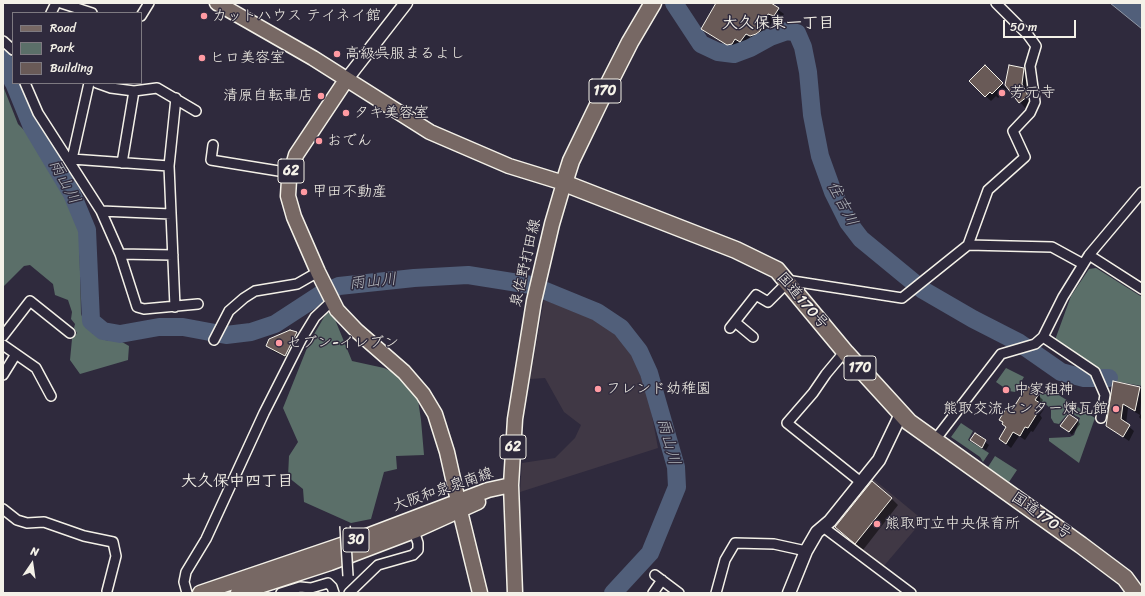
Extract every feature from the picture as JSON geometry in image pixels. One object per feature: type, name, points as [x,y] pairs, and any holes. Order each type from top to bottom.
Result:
[{"type":"highway","name":"170","points":[[564,183],[571,161],[600,101],[630,42],[653,3]]},
{"type":"highway","name":"国道170号","points":[[564,183],[757,260],[777,270],[846,353],[901,414],[1081,545],[1124,578],[1136,593]]},
{"type":"main road","points":[[217,3],[313,58],[346,80],[357,85],[440,136],[509,166],[564,183]]},
{"type":"main road","name":"62","points":[[346,80],[299,150],[291,173],[288,196],[294,217],[320,278],[337,310],[357,331],[404,372],[423,394],[435,414],[441,430],[480,593]]},
{"type":"main road","name":"泉佐野打田線","points":[[515,593],[511,485],[515,419],[534,302],[552,224],[564,183]]},
{"type":"main road","name":"大阪和泉泉南線","points":[[200,593],[459,506],[511,485]]},
{"type":"main road","name":"大阪和泉泉南線","points":[[238,593],[330,563],[414,531],[459,506]]},
{"type":"street","points":[[52,12],[56,3]]},
{"type":"street","points":[[61,3],[89,12]]},
{"type":"street","points":[[142,14],[149,3]]},
{"type":"street","points":[[346,80],[406,3]]},
{"type":"street","points":[[753,337],[733,325],[756,295],[768,302],[787,281],[886,297],[902,298],[968,245],[988,190],[1025,157],[1013,132],[1030,113],[1035,102],[1030,66],[1036,46],[1028,35],[996,3]]},
{"type":"street","points":[[3,41],[12,49]]},
{"type":"street","points":[[25,84],[38,113],[71,160],[101,211],[120,254],[137,307],[144,309],[198,304]]},
{"type":"street","points":[[71,160],[88,84]]},
{"type":"street","points":[[102,84],[134,91],[157,88],[176,98],[191,110],[196,111]]},
{"type":"street","points":[[122,163],[134,91]]},
{"type":"street","points":[[176,98],[169,166],[176,307]]},
{"type":"street","points":[[213,145],[211,160],[291,173]]},
{"type":"street","points":[[71,160],[169,166]]},
{"type":"street","points":[[935,440],[1001,354],[1035,344],[1043,337],[1063,297],[1089,255],[1142,192]]},
{"type":"street","points":[[101,211],[171,214]]},
{"type":"street","points":[[968,245],[1052,247],[1083,264]]},
{"type":"street","points":[[120,254],[173,255]]},
{"type":"street","points":[[1089,255],[1142,289]]},
{"type":"street","points":[[214,340],[230,311],[244,298],[255,291],[297,284],[320,278]]},
{"type":"street","points":[[187,593],[184,582],[186,572],[206,539],[264,413],[301,340],[315,317],[331,298]]},
{"type":"street","points":[[3,336],[30,302],[70,333]]},
{"type":"street","points":[[1043,337],[1095,372],[1105,395],[1101,418]]},
{"type":"street","points":[[3,345],[36,368],[50,396]]},
{"type":"street","points":[[846,353],[841,356],[826,374],[787,424],[862,483]]},
{"type":"street","points":[[3,375],[16,354]]},
{"type":"street","points":[[789,593],[806,551],[822,527],[830,521],[879,460],[901,414]]},
{"type":"street","points":[[3,509],[16,520],[27,523],[44,522],[84,536],[113,542],[116,556],[106,591]]},
{"type":"street","points":[[345,526],[348,576],[352,590],[378,565],[413,555],[418,550],[418,543],[414,531]]},
{"type":"street","points":[[822,527],[911,593]]},
{"type":"street","points":[[716,593],[725,560],[735,543],[774,544],[806,551]]},
{"type":"street","points":[[653,593],[658,578],[679,593]]},
{"type":"street","points":[[281,593],[300,587],[311,588],[328,583],[332,587],[334,593]]},
{"type":"shaded area","name":"フレンド幼稚園","points":[[544,300],[591,315],[618,337],[635,360],[649,400],[658,448],[520,492],[522,463],[555,458],[575,438],[581,425],[564,412],[545,378],[530,379]]},
{"type":"shaded area","name":"熊取町立中央保育所","points":[[871,477],[923,520],[883,567],[831,529]]},
{"type":"green space","points":[[3,86],[18,124],[24,130],[28,128],[68,200],[79,229],[81,314],[86,326],[92,333],[105,340],[122,342],[129,346],[128,360],[80,374],[70,360],[72,339],[77,333],[74,328],[75,324],[71,319],[72,312],[68,300],[55,295],[53,284],[30,265],[24,266],[3,287]]},
{"type":"green space","points":[[1096,268],[1142,297],[1142,386],[1108,380],[1109,375],[1100,373],[1055,340],[1071,296],[1089,269]]},
{"type":"green space","points":[[327,312],[334,317],[352,361],[384,368],[397,374],[418,400],[421,420],[424,455],[396,456],[397,469],[384,472],[371,519],[351,523],[304,502],[303,489],[288,477],[289,456],[298,442],[283,408],[309,343]]},
{"type":"green space","points":[[1006,368],[1024,377],[1015,392],[1009,391],[996,382]]},
{"type":"green space","points":[[1047,390],[1054,392],[1095,418],[1079,463],[1049,441],[1049,438],[1070,437],[1074,435],[1080,418],[1069,412],[1059,424],[1054,423],[1051,418],[1051,410],[1040,401],[1040,394]]},
{"type":"green space","points":[[961,423],[973,431],[968,440],[989,453],[983,462],[980,457],[951,437]]},
{"type":"green space","points":[[995,456],[1017,470],[1009,482],[988,467]]},
{"type":"water","points":[[1110,3],[1142,3],[1142,29]]},
{"type":"building","points":[[716,3],[771,3],[779,8],[774,16],[768,14],[760,31],[756,34],[750,36],[746,34],[740,42],[735,39],[732,44],[727,45],[701,29]]},
{"type":"building","points":[[985,65],[1003,83],[992,94],[990,92],[985,97],[969,81]]},
{"type":"building","points":[[1009,65],[1024,68],[1022,84],[1028,96],[1019,103],[1005,85]]},
{"type":"building","name":"セブン-イレブン","points":[[290,330],[297,332],[285,356],[266,346],[269,339]]},
{"type":"building","points":[[1113,381],[1140,387],[1135,411],[1123,404],[1121,419],[1130,425],[1123,437],[1106,426]]},
{"type":"building","points":[[1027,386],[1039,394],[1035,400],[1040,403],[1035,410],[1038,412],[1028,428],[1025,427],[1020,436],[1013,432],[1006,444],[999,439],[1006,427],[1002,424],[1003,422],[999,420],[1007,407],[1012,410]]},
{"type":"building","points":[[1069,414],[1078,420],[1069,432],[1060,426]]},
{"type":"building","points":[[975,433],[986,440],[982,448],[970,440]]},
{"type":"building","points":[[872,481],[892,498],[855,544],[835,527]]},
{"type":"waterway","name":"住吉川","points":[[674,3],[701,44],[718,52],[734,54],[750,48],[770,37],[787,31],[797,33],[803,47],[808,72],[812,115],[820,156],[833,192],[848,222],[861,239],[923,290],[973,319],[1018,342],[1061,372],[1084,378],[1109,378]]},
{"type":"waterway","name":"雨山川","points":[[3,59],[12,80]]},
{"type":"waterway","name":"雨山川","points":[[14,84],[32,127],[72,194],[87,230],[91,321],[103,331],[120,334],[159,327],[183,327],[226,335],[251,332],[275,324],[321,294],[339,286],[414,278],[468,275],[531,285],[597,312],[621,328],[639,351],[649,373],[676,467],[677,487],[650,553],[613,593]]},
{"type":"place","name":"カットハウス テイネイ館","points":[[204,16]]},
{"type":"place","name":"高級呉服まるよし","points":[[337,54]]},
{"type":"place","name":"ヒロ美容室","points":[[202,58]]},
{"type":"place","name":"芳元寺","points":[[1002,93]]},
{"type":"place","name":"清原自転車店","points":[[321,96]]},
{"type":"place","name":"タキ美容室","points":[[346,113]]},
{"type":"place","name":"おでん","points":[[319,141]]},
{"type":"place","name":"甲田不動産","points":[[304,192]]},
{"type":"place","name":"セブン-イレブン","points":[[279,343]]},
{"type":"place","name":"フレンド幼稚園","points":[[598,389]]},
{"type":"place","name":"中家租神","points":[[1006,390]]},
{"type":"place","name":"熊取交流センター煉瓦館","points":[[1116,409]]},
{"type":"place","name":"熊取町立中央保育所","points":[[877,524]]},
{"type":"district","name":"大久保東一丁目","points":[[778,24]]},
{"type":"district","name":"大久保中四丁目","points":[[237,482]]}]
